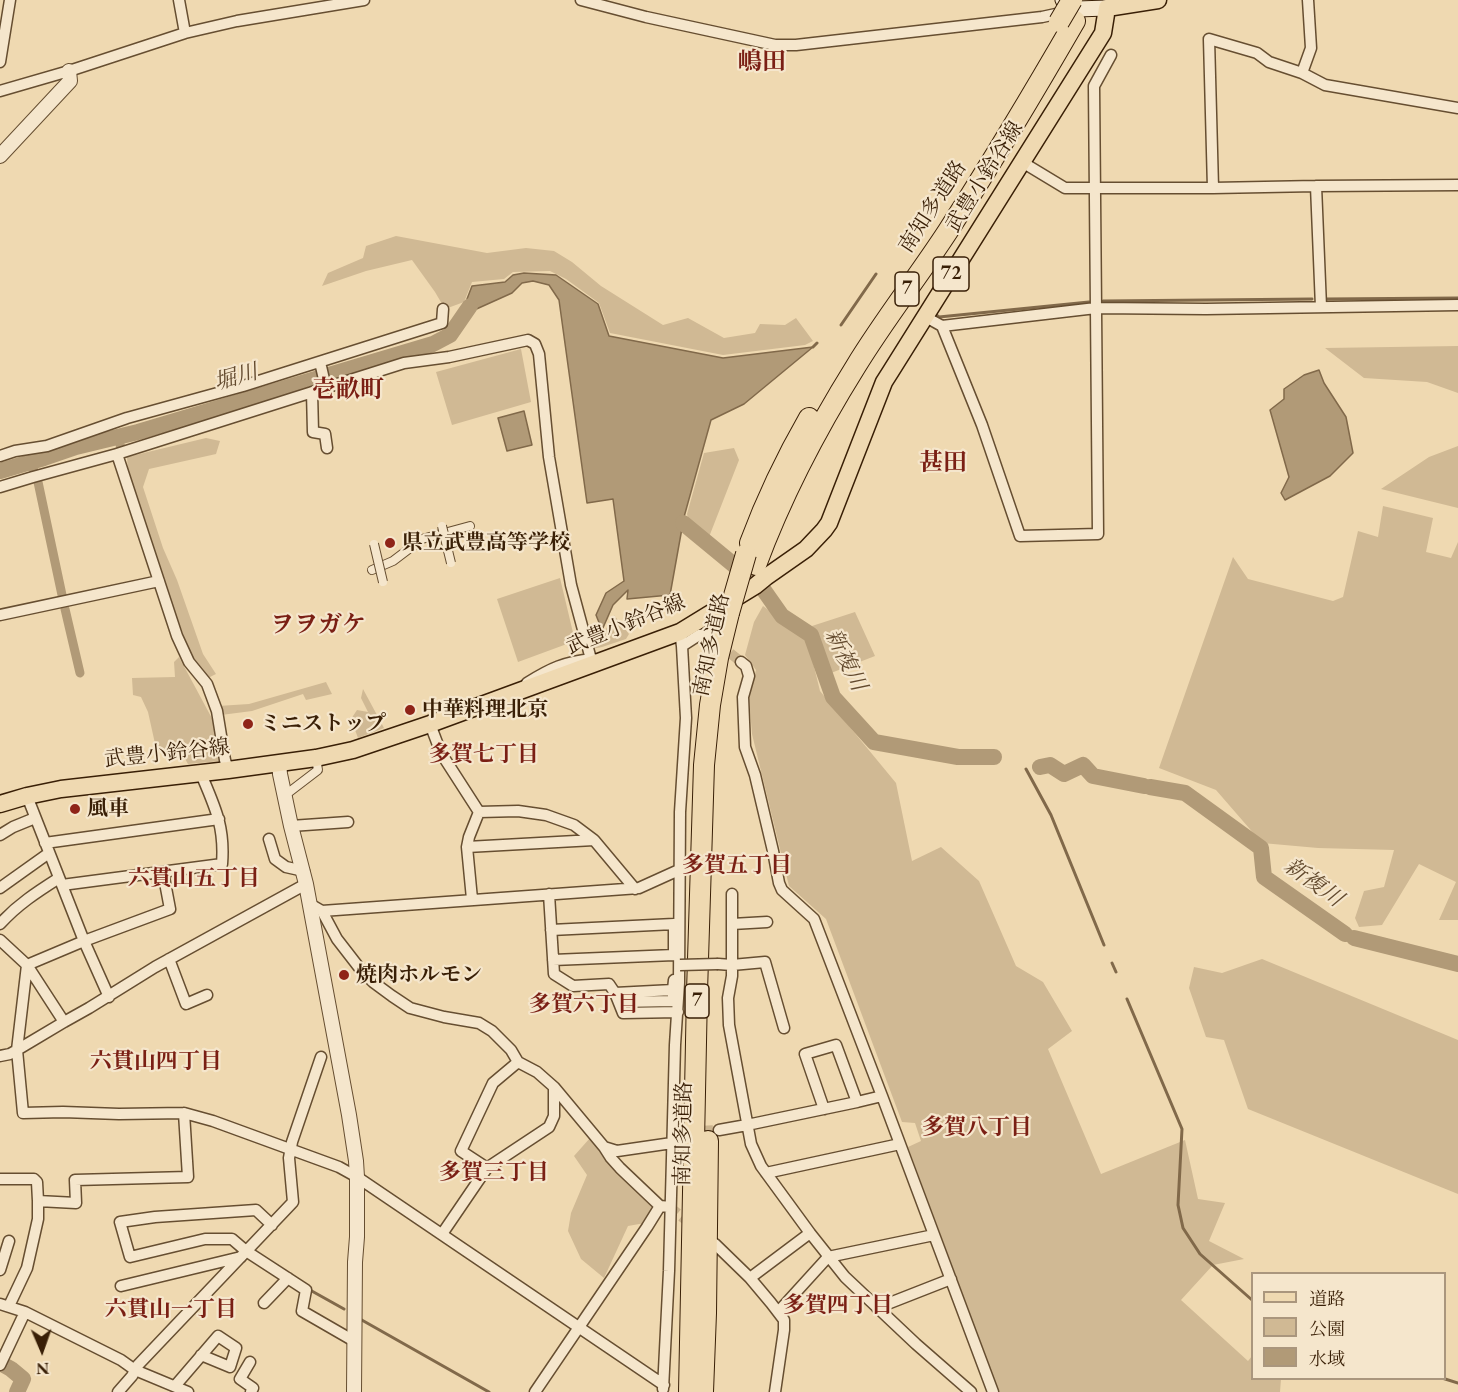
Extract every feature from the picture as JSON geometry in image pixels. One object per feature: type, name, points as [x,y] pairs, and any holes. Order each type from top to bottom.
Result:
[{"type":"highway","name":"南知多道路","points":[[689,1392],[704,765],[710,705],[718,658],[756,571],[760,516],[794,444],[829,385],[968,176],[1015,99],[1074,10]]},
{"type":"highway","name":"南知多道路","points":[[703,1392],[715,795],[723,703],[736,613]]},
{"type":"main road","points":[[1063,0],[1074,10],[1107,8],[1158,0]]},
{"type":"main road","name":"武豊小鈴谷線","points":[[0,804],[61,789],[201,774],[316,758],[353,750],[430,724],[596,660],[681,639],[756,571],[806,549],[829,523],[884,382],[1103,33],[1107,8]]},
{"type":"street","points":[[0,62],[10,0]]},
{"type":"street","points":[[179,0],[185,33]]},
{"type":"street","points":[[0,91],[185,33],[329,2],[364,0]]},
{"type":"street","points":[[582,0],[646,17],[775,45],[807,44],[1042,17],[1074,10]]},
{"type":"street","points":[[1302,73],[1311,48],[1308,0]]},
{"type":"street","points":[[1213,188],[1209,39],[1257,53],[1269,62],[1302,73],[1325,85],[1458,108]]},
{"type":"street","points":[[942,326],[982,425],[1020,536],[1098,534],[1094,86],[1111,55]]},
{"type":"street","points":[[0,156],[70,81],[69,71]]},
{"type":"street","points":[[1022,162],[1065,188],[1458,185]]},
{"type":"street","points":[[1316,186],[1321,307]]},
{"type":"street","points":[[924,316],[942,326],[1096,308],[1458,305]]},
{"type":"street","points":[[0,456],[47,446],[127,418],[243,386],[442,323],[443,309]]},
{"type":"street","points":[[0,487],[117,454],[404,363],[449,357],[528,340],[535,344],[539,354],[549,457],[571,585],[596,660]]},
{"type":"street","points":[[320,362],[326,388]]},
{"type":"street","points":[[312,392],[313,432],[325,434],[327,448]]},
{"type":"street","points":[[117,454],[177,636],[189,662],[207,684],[217,711],[228,770]]},
{"type":"street","points":[[442,526],[451,563]]},
{"type":"street","points":[[372,570],[393,561],[422,539],[470,526]]},
{"type":"street","points":[[374,544],[383,582]]},
{"type":"street","points":[[0,615],[159,581]]},
{"type":"street","points":[[663,1388],[669,1271],[665,1206],[672,1143],[678,1012],[680,812],[686,718],[681,639],[707,634]]},
{"type":"street","points":[[741,662],[746,666],[749,676],[743,697],[745,747],[755,775],[778,883],[782,890],[814,919],[993,1392]]},
{"type":"street","points":[[430,724],[441,753],[479,812]]},
{"type":"street","points":[[284,796],[318,770],[316,758]]},
{"type":"street","points":[[279,763],[291,826],[305,878],[316,907],[350,1115],[357,1177],[354,1392]]},
{"type":"street","points":[[0,924],[33,894],[61,882],[222,864],[223,835],[201,774]]},
{"type":"street","points":[[27,796],[84,941],[109,997]]},
{"type":"street","points":[[479,812],[518,811],[546,815],[574,825],[594,840],[635,889]]},
{"type":"street","points":[[472,899],[467,847],[479,812]]},
{"type":"street","points":[[0,836],[13,827],[36,818]]},
{"type":"street","points":[[0,888],[47,848],[219,819]]},
{"type":"street","points":[[291,826],[348,822]]},
{"type":"street","points":[[269,839],[275,859],[305,878]]},
{"type":"street","points":[[467,847],[594,840]]},
{"type":"street","points":[[316,907],[635,889],[681,869]]},
{"type":"street","points":[[27,965],[170,909],[163,872]]},
{"type":"street","points":[[0,1056],[10,1054],[109,997],[305,878]]},
{"type":"street","points":[[549,894],[554,974],[573,986],[609,984],[623,1013],[678,1012]]},
{"type":"street","points":[[732,894],[732,976],[728,998],[729,1025],[751,1144],[761,1166],[845,1277],[971,1392]]},
{"type":"street","points":[[316,907],[361,970],[392,996],[410,1008],[479,1023],[492,1030],[511,1050],[518,1062],[537,1072],[554,1087],[604,1147],[610,1158],[665,1206]]},
{"type":"street","points":[[732,924],[767,922]]},
{"type":"street","points":[[551,930],[674,924],[677,960],[673,990],[617,998]]},
{"type":"street","points":[[0,940],[27,965],[64,1022]]},
{"type":"street","points":[[169,959],[186,1004],[207,995]]},
{"type":"street","points":[[553,960],[677,960],[732,965],[765,962],[784,1028]]},
{"type":"street","points":[[27,965],[17,1050],[23,1113],[184,1113],[213,1121],[339,1167],[579,1327],[663,1388]]},
{"type":"street","points":[[824,1108],[805,1054],[836,1045],[857,1102]]},
{"type":"street","points":[[118,1392],[138,1365],[293,1202],[289,1158],[321,1057]]},
{"type":"street","points":[[487,1168],[462,1151],[493,1083],[518,1062]]},
{"type":"street","points":[[442,1234],[487,1168],[549,1127],[554,1116],[554,1087]]},
{"type":"street","points":[[718,1130],[882,1096]]},
{"type":"street","points":[[38,1201],[76,1203],[75,1180],[188,1178],[184,1113]]},
{"type":"street","points":[[604,1147],[616,1151],[672,1143]]},
{"type":"street","points":[[766,1173],[900,1144]]},
{"type":"street","points":[[0,1179],[34,1179],[37,1182],[38,1201],[38,1219],[27,1268],[5,1305],[26,1312],[121,1360],[135,1370],[188,1392]]},
{"type":"street","points":[[535,1392],[647,1227],[665,1206]]},
{"type":"street","points":[[272,1225],[256,1210],[155,1217],[120,1222],[130,1257],[205,1239],[232,1239],[244,1254],[306,1290],[302,1311],[354,1341]]},
{"type":"street","points":[[750,1278],[810,1233]]},
{"type":"street","points":[[778,1312],[828,1257],[934,1235]]},
{"type":"street","points":[[0,1270],[9,1241]]},
{"type":"street","points":[[715,1244],[750,1278],[784,1320],[776,1392]]},
{"type":"street","points":[[121,1286],[244,1254]]},
{"type":"street","points":[[264,1303],[288,1278]]},
{"type":"street","points":[[877,1308],[951,1278]]},
{"type":"street","points":[[2,1362],[26,1312]]},
{"type":"street","points":[[175,1386],[201,1355]]},
{"type":"street","points":[[250,1362],[240,1379],[254,1388],[251,1392]]},
{"type":"green space","points":[[396,236],[487,253],[526,248],[554,251],[572,262],[601,286],[663,325],[688,318],[724,338],[755,333],[760,324],[785,325],[796,318],[813,341],[805,345],[723,355],[610,333],[599,303],[566,279],[550,271],[513,272],[504,279],[472,282],[464,302],[445,309],[412,260],[366,271],[322,286],[328,273],[363,258],[366,246]]},
{"type":"green space","points":[[1458,346],[1458,393],[1427,382],[1364,378],[1325,348]]},
{"type":"green space","points":[[521,349],[531,402],[452,425],[436,372]]},
{"type":"green space","points":[[206,438],[220,441],[216,454],[149,469],[143,487],[163,548],[177,580],[203,654],[216,674],[208,678],[193,661],[177,618],[128,472],[127,457]]},
{"type":"green space","points":[[1458,446],[1458,508],[1381,489],[1429,457]]},
{"type":"green space","points":[[734,448],[739,460],[709,537],[689,524],[687,514],[704,453]]},
{"type":"green space","points":[[1383,506],[1433,518],[1426,552],[1451,558],[1458,542],[1458,920],[1439,920],[1456,882],[1419,864],[1382,925],[1359,927],[1355,918],[1364,891],[1384,887],[1394,850],[1318,848],[1262,843],[1216,790],[1159,768],[1233,557],[1248,579],[1333,601],[1343,597],[1358,531],[1378,537]]},
{"type":"green space","points":[[560,578],[575,641],[518,662],[497,599]]},
{"type":"green space","points":[[763,606],[807,638],[820,691],[896,783],[912,861],[941,847],[979,881],[1016,966],[1043,982],[1072,1031],[1048,1049],[1101,1174],[1185,1140],[1198,1199],[1225,1203],[1209,1241],[1244,1259],[1213,1265],[1181,1300],[1248,1361],[1251,1357],[1251,1380],[1281,1380],[1280,1392],[999,1392],[908,1147],[921,1141],[915,1123],[902,1122],[826,919],[789,886],[752,734],[749,697],[756,670],[745,655],[754,622]]},
{"type":"green space","points":[[855,612],[875,656],[831,673],[812,626]]},
{"type":"green space","points":[[614,615],[629,634],[626,639],[592,649],[589,642],[594,635],[606,629]]},
{"type":"green space","points":[[179,657],[215,724],[220,761],[188,764],[184,757],[156,748],[148,712],[141,697],[133,695],[132,678],[175,677],[174,662]]},
{"type":"green space","points":[[326,682],[332,694],[306,700],[303,694],[252,711],[221,715],[218,706],[249,704]]},
{"type":"green space","points":[[363,689],[384,728],[358,738],[351,719],[357,710],[368,712],[361,698]]},
{"type":"green space","points":[[1262,959],[1458,1040],[1458,1194],[1248,1109],[1224,1040],[1206,1037],[1189,988],[1194,967],[1222,973]]},
{"type":"green space","points":[[590,1138],[628,1182],[653,1206],[645,1223],[628,1226],[604,1278],[581,1259],[568,1231],[571,1213],[587,1175],[574,1156]]},
{"type":"water","points":[[524,273],[556,275],[598,304],[609,336],[723,358],[813,347],[744,404],[711,420],[684,517],[670,595],[627,599],[628,590],[613,605],[602,630],[596,615],[606,593],[624,581],[613,499],[587,503],[559,300],[549,285],[533,281],[522,283],[512,293],[472,311],[467,299],[472,286],[505,282],[513,275]]},
{"type":"water","points":[[1319,370],[1324,383],[1346,417],[1353,453],[1330,476],[1285,500],[1281,493],[1289,477],[1270,410],[1284,399],[1284,389],[1304,375]]},
{"type":"water","points":[[524,411],[532,445],[507,451],[498,418]]},
{"type":"waterway","points":[[841,325],[876,274]]},
{"type":"waterway","points":[[1325,299],[1458,298]]},
{"type":"waterway","points":[[1103,301],[1312,299]]},
{"type":"waterway","points":[[935,314],[939,317],[1089,302]]},
{"type":"waterway","name":"堀川","points":[[0,471],[433,344],[450,335],[470,306]]},
{"type":"waterway","points":[[813,347],[817,343]]},
{"type":"waterway","points":[[118,437],[121,448]]},
{"type":"waterway","points":[[31,462],[34,471]]},
{"type":"waterway","points":[[38,482],[62,595]]},
{"type":"waterway","name":"新複川","points":[[683,523],[763,589],[782,616],[811,635],[833,697],[874,742],[958,757],[994,757]]},
{"type":"waterway","points":[[65,609],[80,673]]},
{"type":"waterway","name":"新複川","points":[[1040,767],[1050,765],[1064,774],[1083,765],[1093,776],[1144,786]]},
{"type":"waterway","points":[[1026,769],[1051,815],[1104,945]]},
{"type":"waterway","name":"新複川","points":[[1150,787],[1185,793],[1261,848],[1264,877],[1345,934]]},
{"type":"waterway","name":"新複川","points":[[1354,938],[1458,964]]},
{"type":"waterway","points":[[1112,963],[1116,972]]},
{"type":"waterway","points":[[1127,999],[1182,1129],[1178,1205],[1183,1228],[1200,1254],[1251,1299]]},
{"type":"waterway","points":[[310,1290],[344,1309]]},
{"type":"waterway","points":[[360,1319],[489,1392]]},
{"type":"waterway","points":[[0,1363],[23,1379],[17,1392]]},
{"type":"waterway","points":[[1446,1379],[1458,1383]]},
{"type":"tunnel","points":[[707,634],[741,662]]},
{"type":"tunnel","points":[[673,1132],[719,1130]]},
{"type":"tunnel","points":[[670,1207],[694,1227]]},
{"type":"place","name":"県立武豊高等学校","points":[[390,543]]},
{"type":"place","name":"中華料理北京","points":[[410,710]]},
{"type":"place","name":"ミニストップ","points":[[248,724]]},
{"type":"place","name":"風車","points":[[75,809]]},
{"type":"place","name":"焼肉ホルモン","points":[[344,975]]},
{"type":"district","name":"嶋田","points":[[762,62]]},
{"type":"district","name":"壱畝町","points":[[348,390]]},
{"type":"district","name":"甚田","points":[[943,463]]},
{"type":"district","name":"ヲヲガケ","points":[[318,625]]},
{"type":"district","name":"多賀七丁目","points":[[484,755]]},
{"type":"district","name":"多賀五丁目","points":[[737,866]]},
{"type":"district","name":"六貫山五丁目","points":[[194,879]]},
{"type":"district","name":"多賀六丁目","points":[[584,1005]]},
{"type":"district","name":"六貫山四丁目","points":[[156,1062]]},
{"type":"district","name":"多賀八丁目","points":[[977,1128]]},
{"type":"district","name":"多賀三丁目","points":[[494,1173]]},
{"type":"district","name":"多賀四丁目","points":[[838,1306]]},
{"type":"district","name":"六貫山一丁目","points":[[171,1310]]}]
